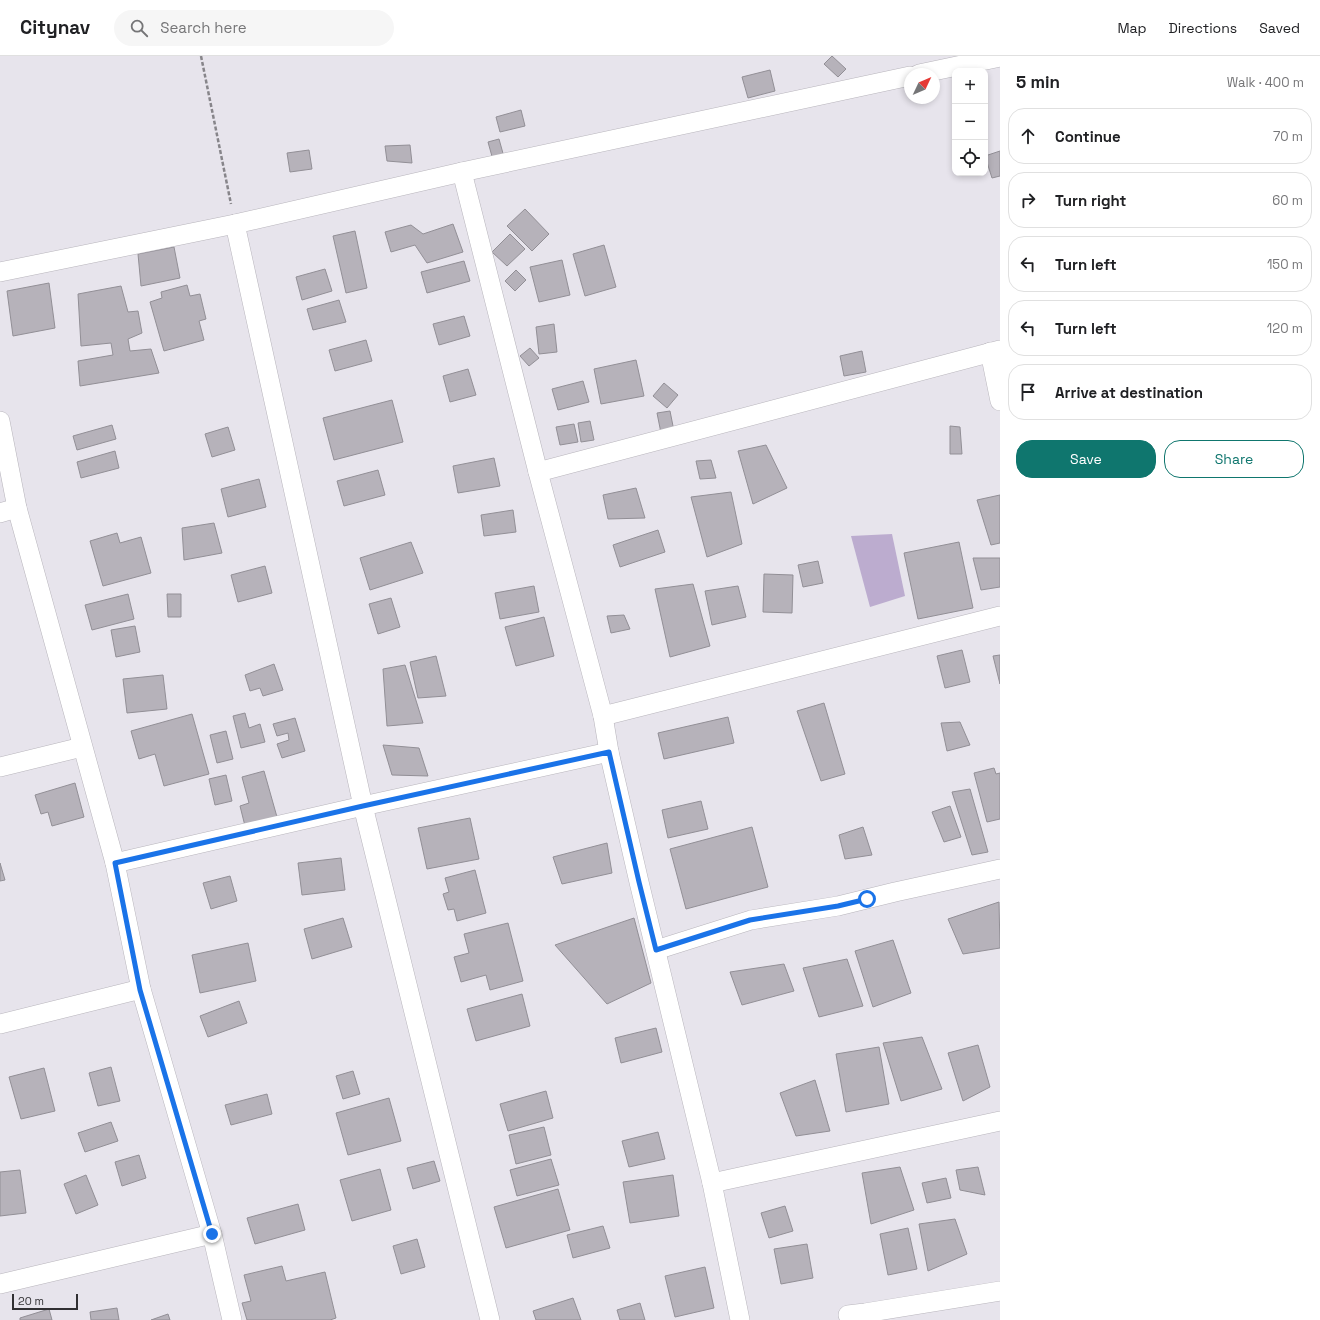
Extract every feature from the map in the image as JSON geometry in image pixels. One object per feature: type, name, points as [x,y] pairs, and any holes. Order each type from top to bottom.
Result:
[{"type":"street","points":[[940,69],[1000,56]]},
{"type":"street","points":[[0,272],[235,224],[462,172],[904,77]]},
{"type":"street","points":[[462,172],[538,472],[603,716],[609,752],[639,882],[712,1183],[740,1320]]},
{"type":"street","points":[[235,224],[363,806],[490,1320]]},
{"type":"street","points":[[538,472],[995,351],[1000,401]]},
{"type":"street","points":[[0,421],[9,510],[82,747],[115,863],[140,990],[212,1234],[232,1320]]},
{"type":"street","points":[[603,716],[1000,616]]},
{"type":"street","points":[[0,766],[82,747]]},
{"type":"street","points":[[115,863],[363,806],[609,752]]},
{"type":"street","points":[[656,950],[750,920],[838,906],[1000,869]]},
{"type":"street","points":[[0,1024],[140,990]]},
{"type":"street","points":[[712,1183],[1000,1121]]},
{"type":"street","points":[[0,1284],[212,1234]]},
{"type":"street","points":[[848,1315],[1000,1291]]},
{"type":"path","points":[[201,56],[235,224]]},
{"type":"shaded area","points":[[892,534],[905,596],[870,607],[851,536]]},
{"type":"building","points":[[832,56],[846,69],[838,77],[824,64]]},
{"type":"building","points":[[770,70],[775,91],[748,98],[742,77]]},
{"type":"building","points":[[521,110],[525,126],[500,132],[496,117]]},
{"type":"building","points":[[499,139],[504,157],[493,160],[488,142]]},
{"type":"building","points":[[410,145],[412,163],[387,161],[385,146]]},
{"type":"building","points":[[309,150],[312,169],[290,172],[287,153]]},
{"type":"building","points":[[1000,151],[1000,176],[992,178],[988,165],[988,155]]},
{"type":"building","points":[[525,209],[549,234],[532,251],[507,226]]},
{"type":"building","points":[[453,224],[463,252],[427,263],[415,245],[391,252],[385,232],[411,225],[423,234]]},
{"type":"building","points":[[355,231],[367,288],[346,293],[333,236]]},
{"type":"building","points":[[510,234],[525,249],[507,266],[492,252]]},
{"type":"building","points":[[604,245],[616,287],[585,296],[573,254]]},
{"type":"building","points":[[174,247],[180,278],[141,286],[138,254]]},
{"type":"building","points":[[562,260],[570,295],[539,302],[530,267]]},
{"type":"building","points":[[464,261],[470,281],[427,293],[421,272]]},
{"type":"building","points":[[325,269],[332,291],[302,300],[296,277]]},
{"type":"building","points":[[516,270],[526,280],[515,291],[505,281]]},
{"type":"building","points":[[49,283],[55,328],[13,336],[7,291]]},
{"type":"building","points":[[187,285],[190,296],[200,294],[206,319],[199,321],[204,340],[164,351],[150,302],[162,298],[161,292]]},
{"type":"building","points":[[121,286],[128,312],[138,311],[142,333],[128,339],[130,351],[151,349],[159,373],[80,386],[78,361],[113,355],[111,343],[81,346],[78,294]]},
{"type":"building","points":[[339,300],[346,322],[313,330],[307,309]]},
{"type":"building","points":[[464,316],[470,336],[439,345],[433,324]]},
{"type":"building","points":[[554,324],[557,352],[539,354],[536,327]]},
{"type":"building","points":[[366,340],[372,361],[335,371],[329,350]]},
{"type":"building","points":[[530,348],[539,358],[529,366],[520,356]]},
{"type":"building","points":[[862,351],[866,372],[844,376],[840,356]]},
{"type":"building","points":[[636,360],[644,396],[601,404],[594,369]]},
{"type":"building","points":[[468,369],[476,395],[450,402],[443,376]]},
{"type":"building","points":[[583,381],[589,402],[558,410],[552,389]]},
{"type":"building","points":[[664,383],[678,395],[667,408],[653,396]]},
{"type":"building","points":[[392,400],[403,442],[334,460],[323,418]]},
{"type":"building","points":[[670,411],[674,431],[661,433],[657,413]]},
{"type":"building","points":[[590,421],[594,440],[581,442],[578,423]]},
{"type":"building","points":[[574,424],[578,442],[560,445],[556,427]]},
{"type":"building","points":[[112,425],[116,439],[77,450],[73,436]]},
{"type":"building","points":[[950,426],[960,427],[962,454],[950,454]]},
{"type":"building","points":[[228,427],[235,450],[212,457],[205,434]]},
{"type":"building","points":[[766,445],[787,488],[753,504],[738,451]]},
{"type":"building","points":[[115,451],[119,468],[81,478],[77,462]]},
{"type":"building","points":[[494,458],[500,486],[458,493],[453,466]]},
{"type":"building","points":[[711,460],[716,478],[700,479],[696,461]]},
{"type":"building","points":[[378,470],[385,495],[344,506],[337,481]]},
{"type":"building","points":[[259,479],[266,507],[228,517],[221,489]]},
{"type":"building","points":[[636,488],[645,518],[608,519],[603,495]]},
{"type":"building","points":[[731,492],[742,544],[707,557],[691,497]]},
{"type":"building","points":[[1000,495],[1000,543],[991,545],[977,500]]},
{"type":"building","points":[[513,510],[516,532],[484,536],[481,515]]},
{"type":"building","points":[[214,523],[222,553],[184,560],[182,528]]},
{"type":"building","points":[[658,530],[665,552],[620,567],[613,545]]},
{"type":"building","points":[[117,533],[120,543],[141,537],[151,573],[103,586],[90,541]]},
{"type":"building","points":[[411,542],[423,573],[370,590],[360,558]]},
{"type":"building","points":[[959,542],[973,608],[918,619],[904,553]]},
{"type":"building","points":[[973,558],[1000,558],[1000,587],[981,590]]},
{"type":"building","points":[[818,561],[823,583],[803,587],[798,565]]},
{"type":"building","points":[[265,566],[272,593],[238,602],[231,575]]},
{"type":"building","points":[[764,574],[793,575],[792,613],[763,612]]},
{"type":"building","points":[[693,584],[710,646],[670,657],[655,589]]},
{"type":"building","points":[[534,586],[539,612],[500,619],[495,593]]},
{"type":"building","points":[[738,586],[746,617],[712,625],[705,591]]},
{"type":"building","points":[[128,594],[134,619],[92,630],[85,605]]},
{"type":"building","points":[[167,594],[181,594],[181,617],[168,617]]},
{"type":"building","points":[[391,598],[400,627],[378,634],[369,604]]},
{"type":"building","points":[[624,615],[630,629],[611,633],[607,616]]},
{"type":"building","points":[[544,617],[554,656],[516,666],[505,627]]},
{"type":"building","points":[[135,626],[140,652],[116,657],[111,630]]},
{"type":"building","points":[[962,650],[970,682],[945,688],[937,656]]},
{"type":"building","points":[[1000,655],[1000,684],[993,656]]},
{"type":"building","points":[[436,656],[446,696],[418,698],[410,662]]},
{"type":"building","points":[[274,664],[283,690],[263,696],[260,688],[250,691],[245,675]]},
{"type":"building","points":[[405,665],[423,723],[387,726],[383,669]]},
{"type":"building","points":[[163,675],[167,709],[127,713],[123,679]]},
{"type":"building","points":[[824,703],[845,774],[821,781],[797,711]]},
{"type":"building","points":[[245,713],[249,728],[260,724],[265,742],[241,748],[233,716]]},
{"type":"building","points":[[192,714],[209,774],[164,786],[155,754],[139,759],[131,731]]},
{"type":"building","points":[[728,717],[734,743],[664,759],[658,733]]},
{"type":"building","points":[[295,718],[305,751],[282,758],[277,744],[289,740],[288,733],[277,736],[273,724]]},
{"type":"building","points":[[960,722],[970,745],[947,751],[941,723]]},
{"type":"building","points":[[226,731],[233,759],[217,763],[210,735]]},
{"type":"building","points":[[383,745],[419,748],[428,776],[392,775]]},
{"type":"building","points":[[994,768],[996,774],[1000,773],[1000,819],[987,822],[974,773]]},
{"type":"building","points":[[264,771],[277,817],[245,826],[240,806],[249,803],[242,777]]},
{"type":"building","points":[[226,775],[232,801],[215,805],[209,779]]},
{"type":"building","points":[[75,783],[84,817],[52,826],[48,812],[41,814],[35,795]]},
{"type":"building","points":[[970,789],[988,852],[972,855],[952,792]]},
{"type":"building","points":[[701,801],[708,829],[668,838],[662,810]]},
{"type":"building","points":[[950,806],[961,837],[944,842],[932,812]]},
{"type":"building","points":[[470,818],[479,859],[427,869],[418,828]]},
{"type":"building","points":[[752,827],[768,887],[686,909],[670,849]]},
{"type":"building","points":[[863,827],[872,855],[845,859],[839,835]]},
{"type":"building","points":[[607,843],[612,873],[562,884],[553,857]]},
{"type":"building","points":[[341,858],[345,890],[302,895],[298,863]]},
{"type":"building","points":[[0,863],[5,880],[0,881]]},
{"type":"building","points":[[475,870],[486,913],[457,921],[454,909],[448,910],[443,894],[449,892],[445,878]]},
{"type":"building","points":[[230,876],[237,901],[211,909],[203,883]]},
{"type":"building","points":[[999,902],[1000,948],[963,954],[948,919]]},
{"type":"building","points":[[343,918],[352,947],[312,959],[304,929]]},
{"type":"building","points":[[634,918],[651,983],[607,1004],[555,945]]},
{"type":"building","points":[[508,923],[523,981],[490,990],[486,975],[461,982],[454,957],[469,953],[464,934]]},
{"type":"building","points":[[893,940],[911,993],[873,1007],[855,951]]},
{"type":"building","points":[[248,943],[256,981],[200,993],[192,955]]},
{"type":"building","points":[[847,959],[863,1006],[819,1017],[803,968]]},
{"type":"building","points":[[784,964],[794,991],[742,1005],[730,972]]},
{"type":"building","points":[[522,994],[530,1026],[476,1041],[467,1009]]},
{"type":"building","points":[[239,1001],[247,1023],[208,1037],[200,1016]]},
{"type":"building","points":[[656,1028],[662,1052],[621,1063],[615,1038]]},
{"type":"building","points":[[922,1037],[942,1089],[901,1101],[883,1043]]},
{"type":"building","points":[[978,1045],[990,1087],[963,1101],[948,1053]]},
{"type":"building","points":[[879,1047],[889,1104],[846,1112],[836,1054]]},
{"type":"building","points":[[111,1067],[120,1101],[98,1106],[89,1073]]},
{"type":"building","points":[[44,1068],[55,1111],[21,1119],[9,1077]]},
{"type":"building","points":[[353,1071],[360,1094],[343,1099],[336,1076]]},
{"type":"building","points":[[815,1080],[830,1131],[796,1136],[780,1093]]},
{"type":"building","points":[[546,1091],[553,1118],[508,1131],[500,1104]]},
{"type":"building","points":[[267,1094],[272,1114],[231,1125],[225,1105]]},
{"type":"building","points":[[389,1098],[401,1141],[348,1155],[336,1113]]},
{"type":"building","points":[[111,1122],[118,1141],[85,1152],[78,1133]]},
{"type":"building","points":[[544,1127],[551,1155],[516,1164],[509,1135]]},
{"type":"building","points":[[658,1132],[665,1159],[629,1167],[622,1141]]},
{"type":"building","points":[[139,1155],[146,1178],[122,1186],[115,1162]]},
{"type":"building","points":[[551,1159],[559,1185],[517,1196],[510,1170]]},
{"type":"building","points":[[434,1161],[440,1181],[413,1189],[407,1168]]},
{"type":"building","points":[[900,1167],[914,1210],[871,1224],[862,1173]]},
{"type":"building","points":[[978,1167],[985,1195],[960,1190],[956,1170]]},
{"type":"building","points":[[380,1169],[391,1210],[352,1221],[340,1180]]},
{"type":"building","points":[[20,1170],[26,1213],[0,1216],[0,1172]]},
{"type":"building","points":[[86,1175],[98,1205],[76,1214],[64,1184]]},
{"type":"building","points":[[673,1175],[679,1216],[630,1223],[623,1182]]},
{"type":"building","points":[[946,1178],[951,1198],[927,1203],[922,1183]]},
{"type":"building","points":[[558,1189],[570,1230],[506,1248],[494,1207]]},
{"type":"building","points":[[298,1204],[305,1230],[255,1244],[247,1218]]},
{"type":"building","points":[[785,1206],[793,1231],[769,1238],[761,1213]]},
{"type":"building","points":[[955,1219],[967,1254],[928,1271],[919,1224]]},
{"type":"building","points":[[603,1226],[610,1248],[573,1258],[567,1235]]},
{"type":"building","points":[[908,1228],[917,1269],[888,1275],[880,1234]]},
{"type":"building","points":[[417,1239],[425,1267],[401,1274],[393,1246]]},
{"type":"building","points":[[807,1244],[813,1278],[781,1284],[774,1249]]},
{"type":"building","points":[[282,1266],[286,1281],[325,1272],[336,1318],[330,1320],[247,1320],[242,1303],[251,1301],[244,1275]]},
{"type":"building","points":[[705,1267],[714,1308],[675,1317],[665,1276]]},
{"type":"building","points":[[573,1298],[581,1320],[536,1320],[533,1311]]},
{"type":"building","points":[[640,1303],[645,1320],[620,1320],[617,1310]]},
{"type":"building","points":[[117,1308],[119,1320],[91,1320],[90,1312]]},
{"type":"building","points":[[49,1309],[52,1320],[20,1320],[20,1318]]},
{"type":"building","points":[[168,1314],[170,1320],[151,1320]]},
{"type":"route","points":[[212,1234],[140,990],[115,863],[363,806],[609,752],[656,950],[750,920],[811,911],[867,899]]}]
